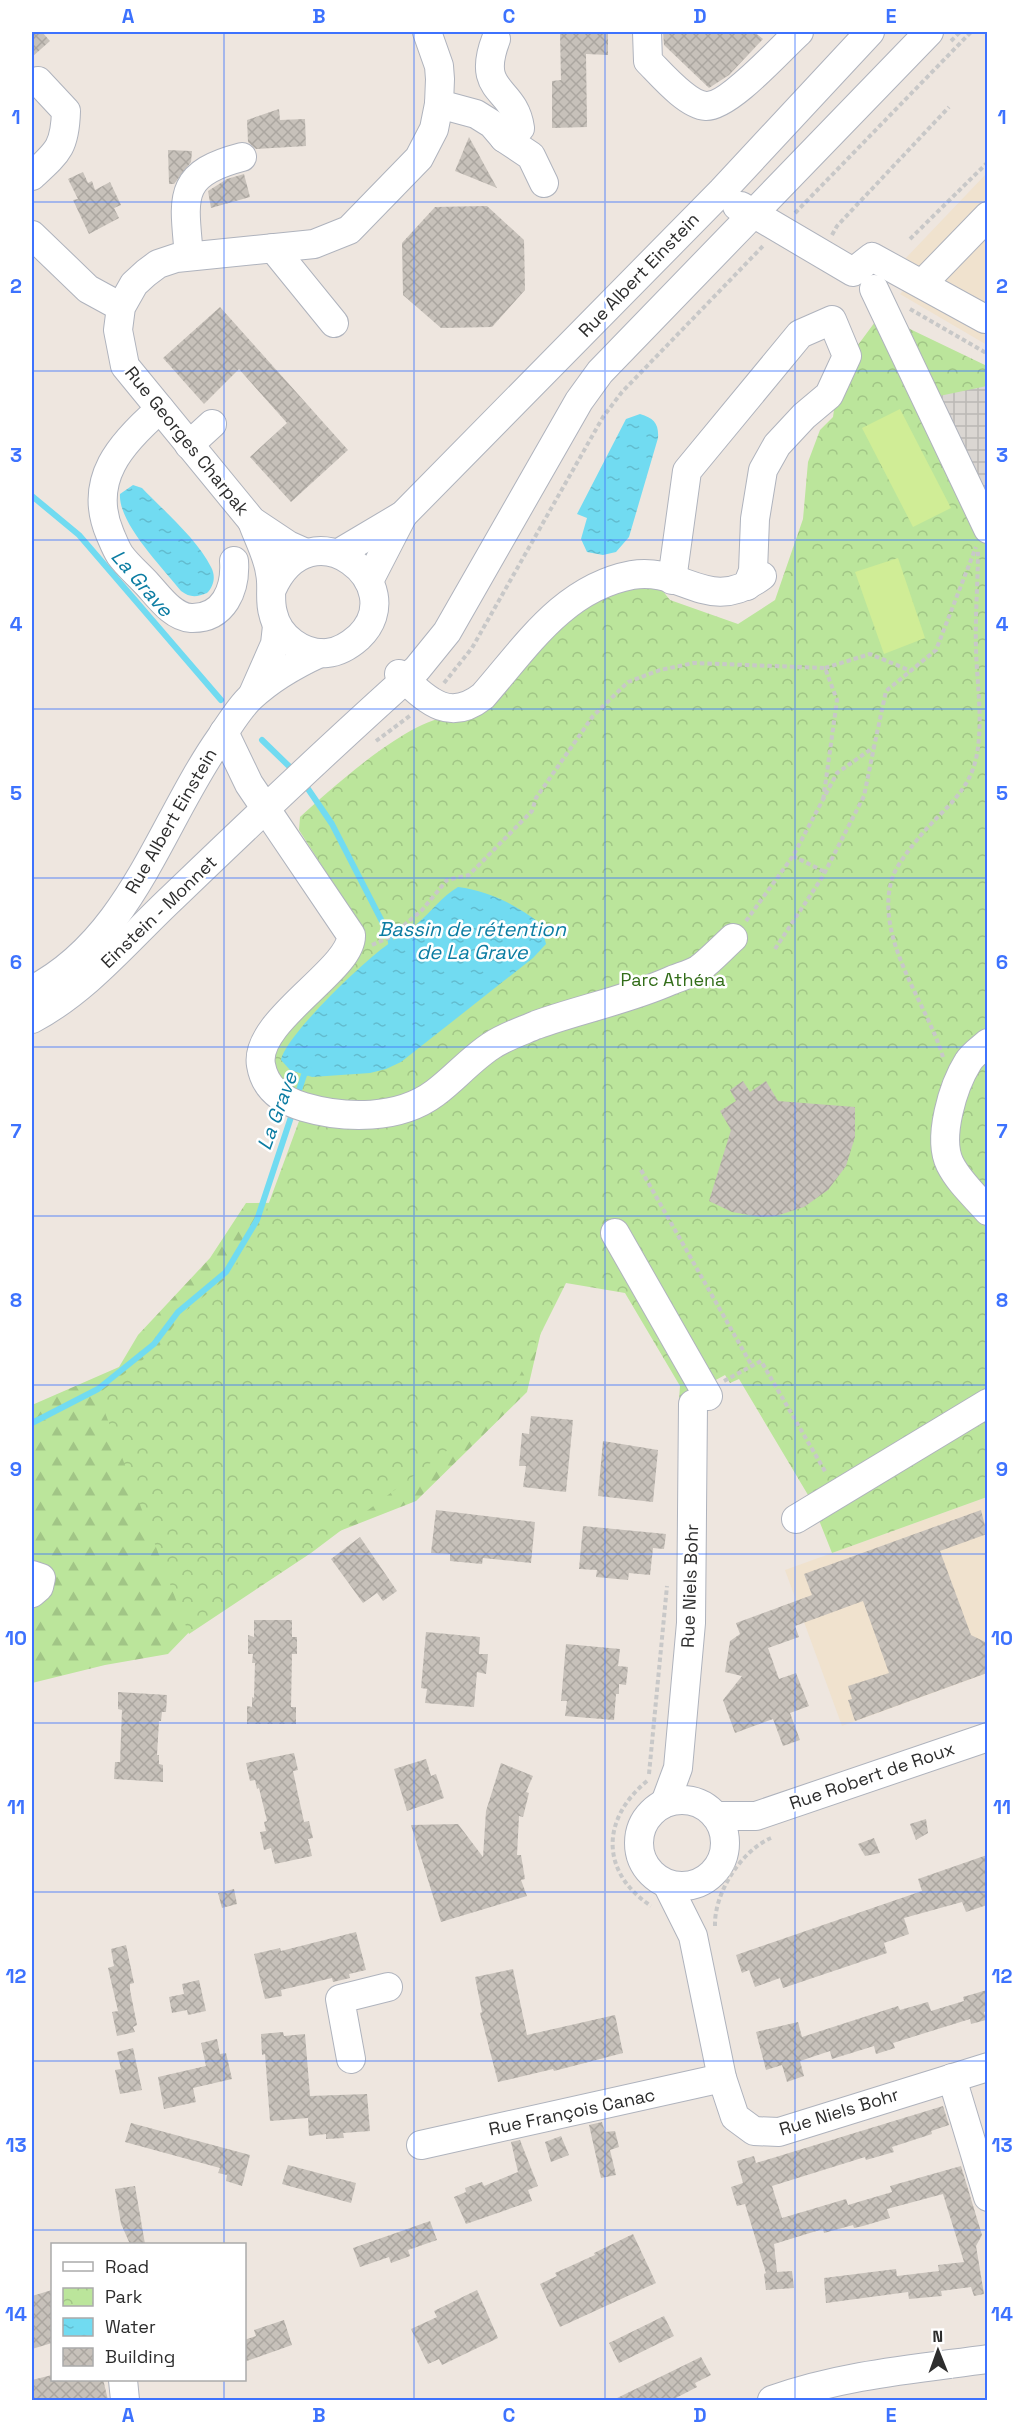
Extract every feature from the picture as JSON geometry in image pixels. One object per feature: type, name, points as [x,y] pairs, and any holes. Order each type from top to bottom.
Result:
[{"type":"street","name":"Rue Georges Charpak","points":[[252,521],[125,366],[118,330],[121,307],[134,284],[158,264],[189,256],[314,244],[349,230],[419,158],[434,129],[439,104],[439,66],[427,32]]},
{"type":"street","points":[[647,32],[648,61],[671,84],[695,103],[705,106],[724,100],[799,32]]},
{"type":"street","name":"Rue Albert Einstein","points":[[339,553],[403,515],[722,190],[870,32]]},
{"type":"street","name":"Einstein - Monnet","points":[[32,1018],[52,1008],[82,985],[329,751],[402,677],[417,669],[447,632],[579,401],[600,372],[929,32]]},
{"type":"street","points":[[496,39],[488,58],[490,78],[519,119],[520,128],[504,138]]},
{"type":"street","points":[[32,176],[55,155],[66,136],[66,111],[38,81]]},
{"type":"street","points":[[439,104],[476,114],[492,124],[504,138],[531,156],[544,183]]},
{"type":"street","points":[[189,256],[185,203],[189,187],[214,164],[242,157]]},
{"type":"street","points":[[653,259],[687,244],[732,206],[741,206],[866,273],[906,307]]},
{"type":"street","points":[[923,283],[987,216]]},
{"type":"street","points":[[32,235],[88,290],[121,307]]},
{"type":"street","points":[[273,248],[334,323]]},
{"type":"street","points":[[866,273],[923,283],[985,319]]},
{"type":"street","points":[[866,273],[987,529]]},
{"type":"street","points":[[402,677],[429,702],[445,708],[459,709],[473,704],[560,608],[596,586],[632,575],[651,574],[672,580],[718,592],[734,592],[763,574],[768,553],[760,495],[763,470],[777,445],[829,395],[848,356],[832,320],[800,334],[687,471],[672,580]]},
{"type":"street","points":[[160,409],[136,429],[106,476],[101,495],[104,519],[119,554],[172,610],[190,618],[212,614],[228,598],[236,582],[234,561]]},
{"type":"street","points":[[189,445],[212,424]]},
{"type":"street","name":"Rue Albert Einstein","points":[[369,581],[403,515]]},
{"type":"street","points":[[252,521],[288,545],[306,553]]},
{"type":"street","points":[[252,521],[270,570],[271,602],[277,626],[288,639],[303,649],[320,653],[336,651],[352,644],[364,632],[373,608],[369,581],[351,559],[339,553],[323,551],[306,553],[291,561],[279,574],[272,589]]},
{"type":"street","name":"Rue Albert Einstein","points":[[32,990],[68,964],[116,914],[147,868],[206,758],[252,695],[275,644],[277,626]]},
{"type":"street","name":"Rue Albert Einstein","points":[[252,695],[299,663],[320,653]]},
{"type":"street","points":[[224,732],[249,784],[273,803],[345,923],[352,941],[342,956],[274,1027],[262,1047],[261,1065],[276,1094],[298,1105],[357,1115],[399,1111],[433,1095],[491,1045],[537,1025],[643,993],[698,969],[733,938]]},
{"type":"street","points":[[987,1043],[968,1061],[954,1094],[947,1121],[949,1161],[959,1179],[987,1211]]},
{"type":"street","points":[[615,1233],[708,1394]]},
{"type":"street","name":"Rue Niels Bohr","points":[[679,1802],[678,1768],[708,1394]]},
{"type":"street","points":[[796,1518],[987,1403]]},
{"type":"street","points":[[32,1575],[41,1578],[39,1587],[32,1593]]},
{"type":"street","name":"Rue Robert de Roux","points":[[716,1816],[756,1816],[987,1737]]},
{"type":"street","points":[[679,1802],[706,1807],[716,1816],[723,1829],[725,1844],[723,1858],[716,1871],[705,1880],[693,1885],[667,1884],[648,1871],[642,1862],[638,1839],[647,1817],[679,1802]]},
{"type":"street","name":"Rue Robert de Roux","points":[[725,1844],[756,1816]]},
{"type":"street","name":"Rue Niels Bohr","points":[[705,1880],[704,1932],[722,2078],[735,2117],[754,2131],[779,2132],[987,2067]]},
{"type":"street","name":"Rue Niels Bohr","points":[[667,1884],[704,1932]]},
{"type":"street","points":[[351,2059],[340,1999],[388,1987]]},
{"type":"street","name":"Rue François Canac","points":[[421,2145],[722,2078]]},
{"type":"street","points":[[952,2078],[987,2197]]},
{"type":"street","points":[[772,2400],[805,2388],[842,2379],[987,2359]]},
{"type":"street","points":[[123,2381],[125,2400]]},
{"type":"path","points":[[792,216],[971,32]]},
{"type":"path","points":[[831,237],[837,226],[949,107]]},
{"type":"path","points":[[910,239],[987,162]]},
{"type":"path","points":[[367,747],[429,702],[472,648],[609,409],[622,392],[765,244]]},
{"type":"path","points":[[906,307],[987,354]]},
{"type":"path","points":[[775,949],[825,872],[864,796],[886,691],[936,650],[978,541],[976,649],[980,712],[977,754],[968,784],[921,835],[893,875],[890,896],[890,919],[896,945],[939,1045],[954,1094]]},
{"type":"path","points":[[342,956],[390,938],[422,910],[447,880],[469,874],[532,811],[536,798],[593,716],[628,682],[660,670],[694,663],[825,668],[870,654],[911,671]]},
{"type":"path","points":[[823,801],[837,700],[825,668]]},
{"type":"path","points":[[733,938],[793,856],[837,773],[874,747]]},
{"type":"path","points":[[793,856],[825,872]]},
{"type":"path","points":[[641,1170],[752,1366]]},
{"type":"path","points":[[708,1394],[761,1361],[838,1494]]},
{"type":"path","points":[[704,1932],[715,1912],[719,1898],[740,1864],[761,1842],[778,1835]]},
{"type":"shaded area","points":[[987,173],[987,345],[900,294],[920,273],[905,259]]},
{"type":"shaded area","points":[[987,386],[988,524],[925,399]]},
{"type":"shaded area","points":[[987,1497],[987,1673],[842,1726],[785,1570]]},
{"type":"green space","name":"Parc Athéna","points":[[889,303],[887,318],[987,366],[987,1497],[832,1553],[811,1500],[739,1379],[730,1383],[725,1375],[679,1400],[680,1386],[625,1293],[566,1283],[509,1397],[465,1437],[311,1553],[189,1634],[98,1394],[158,1348],[182,1314],[229,1276],[263,1219],[309,1094],[287,1088],[265,1054],[357,921],[299,830],[300,817],[367,760],[406,733],[441,718],[565,617],[635,585],[658,585],[670,600],[738,624],[775,600],[803,519],[808,462],[820,430],[833,417],[836,396],[855,349]]},
{"type":"green space","points":[[900,409],[951,508],[913,527],[862,428]]},
{"type":"green space","points":[[898,558],[925,638],[884,654],[855,572]]},
{"type":"green space","points":[[654,1158],[547,1306],[527,1392],[416,1501],[304,1545],[223,1597],[168,1654],[105,1665],[32,1683],[32,1405],[119,1367],[138,1335],[210,1258],[246,1203],[351,1202]]},
{"type":"water","points":[[640,414],[655,422],[658,438],[629,537],[616,552],[603,555],[587,552],[581,539],[587,518],[577,514],[626,419]]},
{"type":"water","points":[[133,485],[142,488],[198,546],[213,570],[213,584],[207,593],[194,596],[181,591],[143,545],[121,506],[120,494]]},
{"type":"water","name":"Bassin de rétention de La Grave","points":[[458,887],[492,895],[522,911],[541,924],[546,944],[533,958],[401,1062],[370,1073],[312,1077],[290,1070],[281,1060],[286,1049],[327,999],[361,966],[414,927]]},
{"type":"building","points":[[32,32],[42,32],[50,41],[32,57]]},
{"type":"building","points":[[560,32],[608,32],[608,55],[586,54],[587,127],[552,128],[552,81],[561,80]]},
{"type":"building","points":[[663,32],[754,32],[763,39],[729,75],[709,88],[664,45]]},
{"type":"building","points":[[279,109],[280,120],[305,119],[306,146],[256,149],[248,142],[247,120]]},
{"type":"building","points":[[469,137],[497,188],[455,171]]},
{"type":"building","points":[[168,150],[192,151],[191,162],[174,184],[169,184]]},
{"type":"building","points":[[83,172],[88,183],[92,181],[95,190],[110,182],[121,205],[114,208],[119,218],[89,234],[73,200],[78,199],[68,179]]},
{"type":"building","points":[[244,174],[250,197],[211,208],[208,191],[227,179]]},
{"type":"building","points":[[487,206],[524,240],[525,290],[492,327],[441,328],[403,295],[402,243],[435,207]]},
{"type":"building","points":[[220,307],[348,450],[291,502],[250,457],[287,423],[239,369],[204,404],[163,358]]},
{"type":"building","points":[[743,1081],[750,1092],[766,1081],[778,1101],[855,1107],[855,1137],[846,1166],[828,1190],[804,1207],[776,1216],[761,1217],[732,1212],[709,1201],[731,1130],[720,1111],[736,1101],[730,1090]]},
{"type":"building","points":[[531,1416],[573,1420],[566,1492],[523,1487],[526,1466],[519,1466],[522,1433],[529,1434]]},
{"type":"building","points":[[603,1441],[658,1450],[653,1502],[598,1496]]},
{"type":"building","points":[[436,1510],[535,1522],[531,1563],[483,1558],[482,1564],[450,1561],[450,1554],[431,1553]]},
{"type":"building","points":[[981,1510],[987,1534],[940,1551],[971,1635],[987,1643],[987,1673],[855,1721],[848,1700],[852,1699],[848,1686],[889,1673],[863,1601],[795,1626],[799,1637],[768,1648],[779,1679],[796,1673],[809,1706],[790,1713],[800,1740],[783,1746],[773,1719],[735,1733],[723,1700],[742,1676],[725,1672],[730,1641],[740,1634],[736,1623],[812,1595],[804,1574]]},
{"type":"building","points":[[583,1526],[666,1534],[664,1549],[653,1548],[650,1575],[629,1573],[628,1580],[596,1577],[597,1570],[579,1569]]},
{"type":"building","points":[[360,1537],[397,1591],[383,1601],[377,1593],[363,1603],[331,1559]]},
{"type":"building","points":[[254,1620],[292,1620],[292,1637],[297,1637],[297,1654],[292,1654],[291,1707],[296,1707],[296,1724],[247,1724],[247,1706],[252,1707],[252,1697],[254,1698],[255,1663],[252,1663],[253,1654],[248,1654],[248,1635],[254,1637]]},
{"type":"building","points":[[426,1632],[480,1637],[479,1654],[488,1654],[486,1674],[477,1672],[474,1707],[425,1703],[427,1689],[421,1688]]},
{"type":"building","points":[[566,1644],[620,1649],[618,1666],[628,1667],[626,1685],[619,1684],[619,1694],[616,1694],[614,1720],[565,1716],[567,1701],[561,1701]]},
{"type":"building","points":[[118,1692],[167,1695],[166,1712],[162,1712],[161,1721],[159,1721],[157,1755],[159,1755],[159,1764],[163,1765],[163,1782],[114,1779],[115,1762],[120,1762],[122,1710],[118,1709]]},
{"type":"building","points":[[294,1753],[298,1770],[293,1771],[304,1822],[309,1821],[313,1838],[308,1839],[312,1856],[275,1864],[271,1848],[264,1850],[260,1832],[266,1831],[264,1822],[267,1821],[259,1788],[257,1789],[255,1780],[250,1781],[246,1763]]},
{"type":"building","points":[[426,1759],[431,1776],[436,1774],[444,1798],[407,1811],[394,1769]]},
{"type":"building","points":[[501,1763],[533,1776],[526,1792],[529,1793],[523,1817],[519,1816],[517,1855],[521,1855],[525,1879],[521,1880],[527,1896],[441,1922],[411,1825],[458,1824],[483,1857],[486,1811]]},
{"type":"building","points":[[926,1819],[928,1833],[916,1840],[910,1824]]},
{"type":"building","points":[[874,1838],[880,1853],[865,1856],[858,1844]]},
{"type":"building","points":[[987,1855],[987,1905],[966,1912],[962,1902],[904,1918],[909,1934],[884,1943],[887,1953],[783,1988],[780,1978],[755,1987],[749,1970],[742,1973],[736,1955],[922,1891],[918,1879]]},
{"type":"building","points":[[234,1889],[237,1904],[222,1908],[218,1893]]},
{"type":"building","points":[[356,1932],[366,1970],[349,1974],[350,1978],[333,1982],[332,1978],[281,1990],[282,1996],[265,1999],[254,1954],[280,1948],[281,1951]]},
{"type":"building","points":[[126,1945],[134,1983],[130,1984],[130,1990],[137,2025],[133,2027],[135,2032],[117,2036],[112,2012],[118,2011],[108,1968],[114,1966],[111,1949]]},
{"type":"building","points":[[513,1969],[527,2035],[615,2015],[623,2053],[554,2071],[553,2069],[498,2082],[480,2013],[482,2012],[475,1977]]},
{"type":"building","points":[[199,1980],[206,2011],[188,2015],[187,2010],[172,2013],[169,1997],[184,1994],[182,1984]]},
{"type":"building","points":[[987,1990],[987,2011],[984,2012],[986,2020],[971,2024],[970,2019],[893,2043],[895,2048],[876,2054],[874,2046],[832,2059],[830,2051],[800,2061],[804,2076],[787,2082],[782,2065],[766,2070],[756,2032],[798,2022],[802,2037],[898,2006],[900,2010],[928,2002],[931,2011],[964,2001],[963,1997]]},
{"type":"building","points":[[283,2032],[284,2036],[305,2034],[310,2096],[367,2094],[370,2131],[343,2133],[344,2138],[326,2139],[326,2134],[309,2136],[308,2118],[270,2121],[265,2054],[262,2055],[261,2034]]},
{"type":"building","points":[[217,2039],[220,2054],[226,2053],[232,2079],[193,2088],[196,2102],[164,2109],[158,2077],[206,2066],[201,2043]]},
{"type":"building","points":[[133,2048],[142,2090],[120,2094],[115,2070],[121,2069],[117,2052]]},
{"type":"building","points":[[943,2106],[949,2125],[931,2131],[932,2134],[892,2147],[894,2152],[866,2160],[865,2157],[772,2186],[782,2218],[846,2199],[848,2205],[892,2192],[890,2186],[961,2166],[982,2235],[976,2246],[984,2294],[974,2296],[971,2287],[941,2291],[942,2296],[909,2299],[908,2292],[826,2303],[824,2278],[896,2269],[897,2276],[939,2271],[938,2265],[964,2262],[943,2194],[887,2209],[890,2218],[863,2226],[854,2228],[853,2225],[824,2233],[823,2229],[774,2244],[777,2272],[792,2271],[794,2288],[766,2290],[764,2274],[766,2273],[745,2204],[737,2206],[731,2187],[743,2183],[737,2161],[754,2156],[756,2163]]},
{"type":"building","points":[[602,2122],[605,2132],[615,2131],[619,2147],[610,2150],[616,2175],[601,2178],[589,2125]]},
{"type":"building","points":[[131,2123],[250,2155],[242,2186],[226,2181],[227,2175],[218,2173],[220,2168],[125,2142]]},
{"type":"building","points":[[561,2136],[569,2155],[551,2162],[545,2142]]},
{"type":"building","points":[[520,2140],[538,2186],[528,2190],[532,2201],[466,2224],[454,2197],[466,2192],[465,2188],[482,2182],[484,2186],[518,2172],[511,2142]]},
{"type":"building","points":[[288,2165],[356,2183],[351,2203],[282,2184]]},
{"type":"building","points":[[135,2186],[145,2243],[130,2243],[121,2224],[115,2189]]},
{"type":"building","points":[[430,2221],[437,2240],[408,2250],[410,2256],[391,2263],[389,2257],[360,2267],[353,2248]]},
{"type":"building","points":[[633,2234],[656,2283],[560,2327],[540,2284],[557,2276],[555,2273]]},
{"type":"building","points":[[51,2290],[51,2343],[32,2349],[32,2296]]},
{"type":"building","points":[[477,2290],[498,2338],[442,2365],[439,2359],[428,2364],[411,2329],[437,2317],[434,2311]]},
{"type":"building","points":[[664,2316],[674,2336],[619,2363],[609,2343]]},
{"type":"building","points":[[284,2320],[292,2345],[246,2361],[246,2339],[256,2336],[254,2330]]},
{"type":"building","points":[[701,2357],[711,2375],[695,2383],[697,2387],[672,2400],[613,2400]]},
{"type":"building","points":[[51,2375],[51,2381],[103,2381],[108,2400],[32,2400],[32,2380]]},
{"type":"waterway","name":"La Grave","points":[[32,496],[79,535],[221,700]]},
{"type":"waterway","name":"La Grave","points":[[262,740],[294,771]]},
{"type":"waterway","name":"La Grave","points":[[304,783],[332,824],[390,937],[392,948]]},
{"type":"waterway","name":"La Grave","points":[[297,1096],[304,1075],[309,1070]]},
{"type":"waterway","name":"La Grave","points":[[32,1423],[98,1389],[154,1344],[178,1312],[226,1272],[257,1220],[293,1111]]}]
